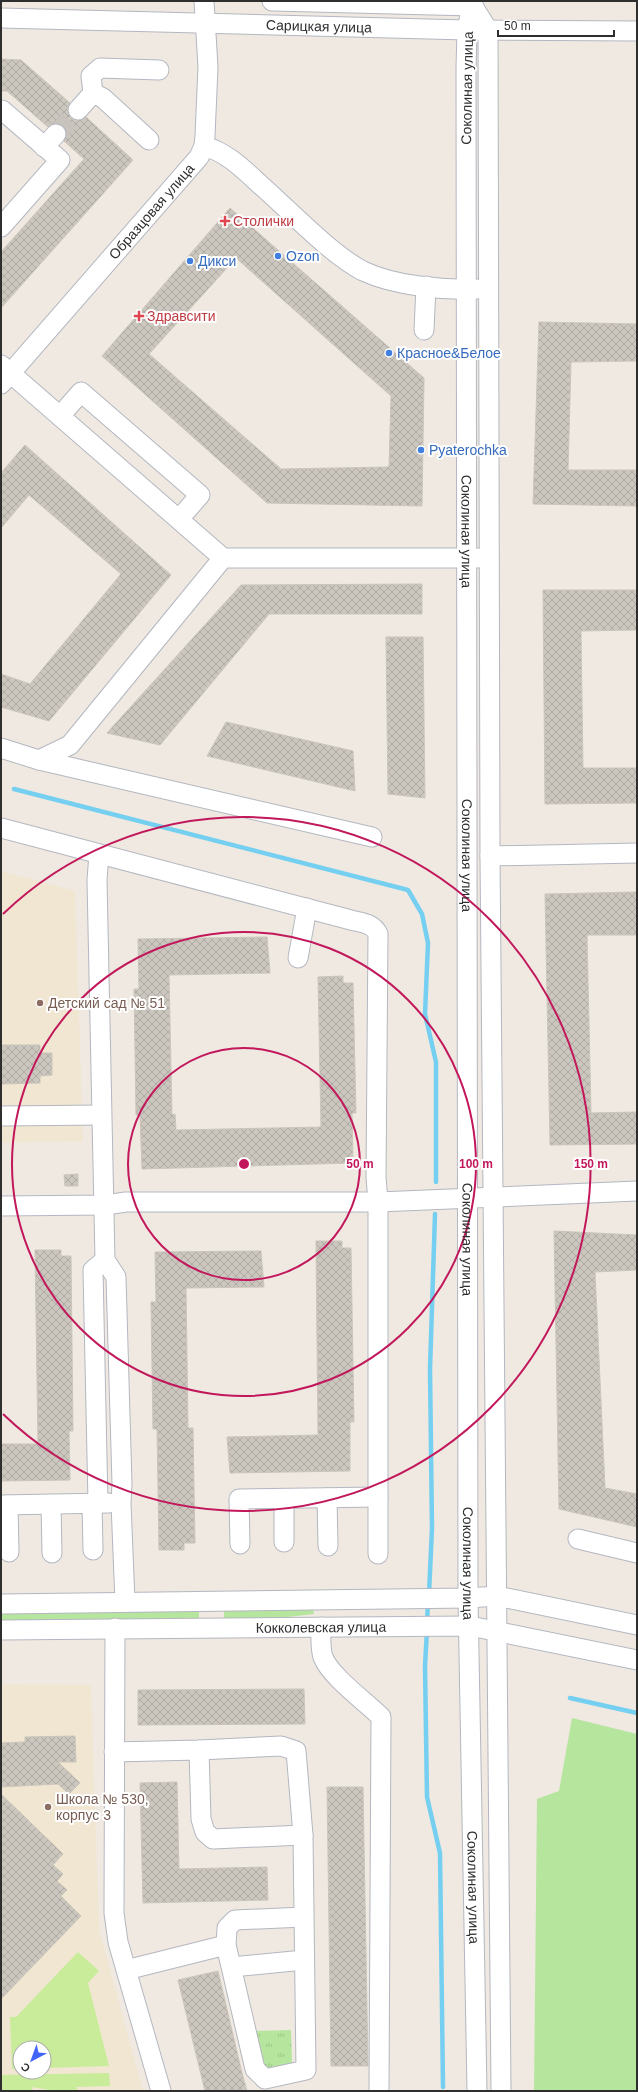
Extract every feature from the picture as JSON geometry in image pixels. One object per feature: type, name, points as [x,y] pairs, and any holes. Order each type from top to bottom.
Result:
[{"type":"street","name":"Образцовая улица","points":[[4,374],[199,157],[204,146],[208,67],[204,1]]},
{"type":"street","name":"Сарицкая улица","points":[[272,1],[473,4]]},
{"type":"street","name":"Соколиная улица","points":[[473,4],[467,30],[465,289],[468,1598],[470,1626],[477,2091]]},
{"type":"street","name":"Соколиная улица","points":[[473,4],[488,30],[492,1198],[501,2091]]},
{"type":"street","name":"Сарицкая улица","points":[[1,18],[467,30],[637,31]]},
{"type":"street","points":[[78,110],[93,93],[91,76],[100,68],[159,70]]},
{"type":"street","points":[[93,93],[103,98],[148,140]]},
{"type":"street","points":[[1,111],[2,110],[50,141],[60,160],[1,227]]},
{"type":"street","points":[[204,146],[218,150],[236,163],[324,242],[363,271],[385,279],[406,284],[465,289],[488,288]]},
{"type":"street","points":[[424,330],[426,286]]},
{"type":"street","points":[[4,374],[60,416],[223,558],[489,558]]},
{"type":"street","points":[[60,416],[81,392],[200,495],[178,519]]},
{"type":"street","points":[[39,760],[70,745],[223,558]]},
{"type":"street","points":[[1,748],[39,760],[372,837]]},
{"type":"street","points":[[1,828],[371,925],[378,934],[376,1177],[378,1202],[378,1554]]},
{"type":"street","points":[[490,856],[637,853]]},
{"type":"street","points":[[99,854],[97,880],[105,1260],[116,1277],[122,1484],[121,1503],[125,1602]]},
{"type":"street","points":[[298,958],[307,908]]},
{"type":"street","points":[[1,1116],[101,1115]]},
{"type":"street","points":[[1,1206],[105,1205],[126,1202],[378,1202],[637,1191]]},
{"type":"street","points":[[93,1550],[95,1503],[92,1270],[105,1260]]},
{"type":"street","points":[[240,1544],[239,1499],[378,1497]]},
{"type":"street","points":[[327,1498],[328,1546]]},
{"type":"street","points":[[284,1499],[284,1542]]},
{"type":"street","points":[[8,1552],[4,1505],[121,1503]]},
{"type":"street","points":[[50,1504],[52,1552]]},
{"type":"street","points":[[578,1539],[637,1553]]},
{"type":"street","name":"Кокколевская улица","points":[[1,1604],[212,1600],[468,1598],[497,1596],[637,1625]]},
{"type":"street","points":[[212,1600],[212,1627]]},
{"type":"street","name":"Кокколевская улица","points":[[1,1630],[212,1627],[470,1626],[637,1660]]},
{"type":"street","points":[[321,1627],[322,1653],[332,1672],[381,1717],[379,2091]]},
{"type":"street","points":[[115,1628],[114,1913],[118,1942],[161,2091]]},
{"type":"street","points":[[114,1752],[281,1746],[296,1751],[303,1835],[306,2070],[265,2079],[255,2069],[226,1945],[227,1928],[235,1920],[304,1917]]},
{"type":"street","points":[[199,1750],[201,1819],[205,1832],[213,1839],[303,1835]]},
{"type":"street","points":[[126,1970],[226,1945]]},
{"type":"street","points":[[232,1967],[304,1960]]},
{"type":"shaded area","name":"Детский сад № 51","points":[[1,871],[75,891],[83,1141],[1,1143]]},
{"type":"shaded area","name":"Школа № 530, корпус 3","points":[[1,1684],[91,1685],[99,1929],[143,2091],[1,2091]]},
{"type":"green space","points":[[313,1609],[314,1614],[270,1619],[224,1620],[224,1610]]},
{"type":"green space","points":[[199,1610],[199,1620],[1,1624],[1,1613]]},
{"type":"green space","points":[[572,1718],[637,1734],[637,2091],[534,2091],[537,1799],[559,1791]]},
{"type":"green space","points":[[78,1952],[99,1971],[88,1983],[109,2066],[52,2068],[52,2040],[12,2040],[12,2069],[10,2017],[16,2017]]},
{"type":"green space","points":[[291,2030],[292,2064],[264,2068],[255,2031]]},
{"type":"green space","points":[[109,2073],[110,2086],[76,2087],[78,2091],[55,2091],[33,2087],[32,2091],[1,2091],[1,2075],[12,2075],[12,2080],[52,2080],[52,2074]]},
{"type":"building","points":[[1,59],[21,60],[70,103],[67,108],[70,118],[76,121],[86,117],[133,160],[1,308],[1,252],[84,159],[64,141],[67,131],[63,126],[53,123],[48,127],[7,91],[1,91]]},
{"type":"building","points":[[230,208],[424,378],[422,506],[267,503],[102,356]],"holes":[[[236,258],[391,396],[389,467],[281,469],[149,354]]]},
{"type":"building","points":[[539,322],[637,324],[637,361],[571,362],[568,470],[637,470],[637,506],[533,504]]},
{"type":"building","points":[[25,445],[171,575],[49,721],[1,707],[1,674],[30,684],[121,574],[29,495],[1,528],[1,473]]},
{"type":"building","points":[[422,584],[422,614],[269,614],[160,745],[107,733],[241,585]]},
{"type":"building","points":[[543,590],[637,590],[637,630],[581,631],[583,768],[637,768],[637,803],[545,804]]},
{"type":"building","points":[[386,637],[423,637],[425,798],[388,794]]},
{"type":"building","points":[[226,722],[353,751],[355,791],[207,756]]},
{"type":"building","points":[[637,892],[637,935],[587,935],[591,1113],[637,1112],[637,1144],[550,1145],[545,894]]},
{"type":"building","points":[[267,937],[270,973],[169,975],[172,1115],[175,1114],[176,1130],[321,1127],[318,977],[343,976],[343,983],[353,983],[356,1113],[352,1113],[353,1163],[142,1169],[140,1115],[136,1115],[134,989],[139,989],[138,939]]},
{"type":"building","points":[[1,1045],[40,1045],[40,1053],[52,1053],[52,1075],[40,1076],[40,1083],[1,1084]]},
{"type":"building","points":[[78,1174],[78,1186],[65,1186],[64,1175]]},
{"type":"building","points":[[554,1231],[637,1235],[637,1270],[595,1272],[605,1488],[637,1494],[637,1527],[559,1509]]},
{"type":"building","points":[[316,1241],[342,1241],[342,1248],[351,1248],[354,1422],[350,1422],[350,1471],[230,1473],[227,1437],[318,1435]]},
{"type":"building","points":[[35,1250],[61,1250],[61,1256],[71,1256],[73,1431],[69,1431],[70,1480],[1,1481],[1,1444],[38,1444]]},
{"type":"building","points":[[261,1251],[264,1287],[186,1288],[188,1428],[193,1428],[195,1543],[184,1543],[184,1550],[159,1550],[157,1429],[153,1429],[151,1302],[156,1302],[155,1252]]},
{"type":"building","points":[[304,1689],[305,1724],[138,1725],[138,1690]]},
{"type":"building","points":[[75,1736],[76,1762],[58,1762],[80,1783],[69,1794],[58,1784],[1,1787],[1,1743],[25,1742],[25,1737]]},
{"type":"building","points":[[177,1782],[179,1869],[267,1867],[268,1900],[143,1903],[140,1783]]},
{"type":"building","points":[[327,1787],[363,1787],[368,2066],[331,2066]]},
{"type":"building","points":[[1,1794],[63,1854],[53,1865],[63,1874],[57,1881],[67,1890],[61,1896],[81,1916],[1,1999]]},
{"type":"building","points":[[218,1971],[247,2091],[205,2091],[178,1980]]},
{"type":"waterway","points":[[14,789],[408,890],[422,914],[428,943],[425,1014],[436,1062],[436,1182]]},
{"type":"waterway","points":[[429,1594],[432,1528],[430,1369],[435,1214]]},
{"type":"waterway","points":[[427,1622],[428,1602]]},
{"type":"waterway","points":[[427,1630],[425,1666],[427,1797],[440,1853],[443,2087]]},
{"type":"waterway","points":[[570,1698],[637,1713]]},
{"type":"tunnel","points":[[56,134],[78,110]]},
{"type":"place","name":"Столички","points":[[225,221]]},
{"type":"place","name":"Ozon","points":[[278,256]]},
{"type":"place","name":"Дикси","points":[[190,261]]},
{"type":"place","name":"Здравсити","points":[[139,316]]},
{"type":"place","name":"Красное&Белое","points":[[389,353]]},
{"type":"place","name":"Pyaterochka","points":[[421,450]]},
{"type":"place","name":"Детский сад № 51","points":[[40,1003]]},
{"type":"place","name":"Школа № 530, корпус 3","points":[[48,1807]]}]
